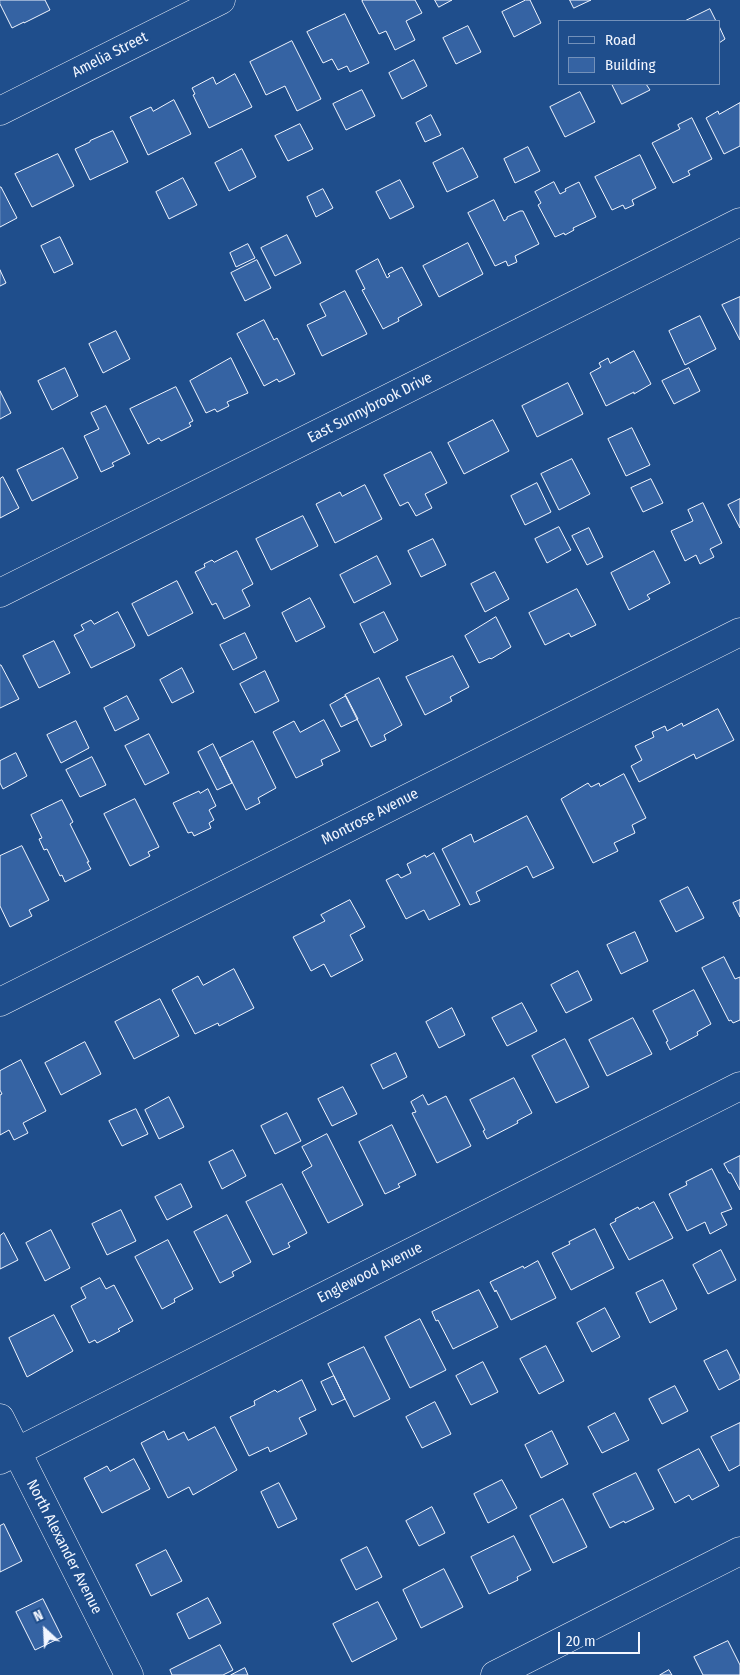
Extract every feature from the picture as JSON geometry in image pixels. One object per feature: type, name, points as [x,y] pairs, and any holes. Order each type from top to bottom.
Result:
[{"type":"street","name":"Amelia Street","points":[[0,111],[221,0]]},
{"type":"street","name":"East Sunnybrook Drive","points":[[0,594],[740,222]]},
{"type":"street","name":"Montrose Avenue","points":[[0,1002],[740,632]]},
{"type":"street","name":"Englewood Avenue","points":[[8,1455],[740,1086]]},
{"type":"street","name":"North Alexander Avenue","points":[[0,1418],[8,1455],[129,1675]]},
{"type":"street","points":[[495,1675],[740,1552]]},
{"type":"building","points":[[0,0],[45,0],[50,10],[12,28],[0,4]]},
{"type":"building","points":[[415,0],[422,13],[406,21],[415,40],[395,50],[386,31],[379,34],[362,1]]},
{"type":"building","points":[[435,0],[452,0],[439,7]]},
{"type":"building","points":[[526,0],[530,0],[541,23],[514,37],[502,12]]},
{"type":"building","points":[[570,0],[591,0],[574,8]]},
{"type":"building","points":[[710,9],[716,20],[687,20]]},
{"type":"building","points":[[345,14],[369,63],[350,72],[347,66],[338,70],[332,59],[323,63],[307,32]]},
{"type":"building","points":[[468,26],[481,52],[456,64],[443,38]]},
{"type":"building","points":[[720,28],[725,39],[720,42]]},
{"type":"building","points":[[292,41],[321,99],[297,111],[285,86],[266,95],[250,62]]},
{"type":"building","points":[[414,60],[427,86],[402,99],[389,73]]},
{"type":"building","points":[[235,74],[252,107],[209,128],[193,95],[195,94],[192,88],[213,77],[216,84]]},
{"type":"building","points":[[612,85],[647,85],[650,90],[622,104]]},
{"type":"building","points":[[362,90],[375,116],[346,130],[333,104]]},
{"type":"building","points":[[580,92],[595,122],[565,137],[550,107]]},
{"type":"building","points":[[174,100],[191,134],[148,155],[130,117],[151,107],[153,111]]},
{"type":"building","points":[[740,103],[740,146],[724,154],[706,118],[718,111],[719,114]]},
{"type":"building","points":[[431,115],[441,135],[425,142],[416,123]]},
{"type":"building","points":[[692,118],[712,159],[688,171],[690,175],[673,183],[652,143],[680,129],[678,125]]},
{"type":"building","points":[[300,124],[313,149],[288,161],[275,136]]},
{"type":"building","points":[[113,131],[128,162],[90,180],[75,149]]},
{"type":"building","points":[[528,147],[540,171],[515,183],[504,159]]},
{"type":"building","points":[[463,148],[478,177],[447,192],[433,163]]},
{"type":"building","points":[[242,149],[256,177],[229,191],[215,163]]},
{"type":"building","points":[[58,154],[74,186],[32,207],[15,174]]},
{"type":"building","points":[[640,155],[656,188],[632,200],[634,205],[625,209],[623,205],[612,210],[595,177]]},
{"type":"building","points":[[183,178],[197,205],[169,219],[156,192]]},
{"type":"building","points":[[400,180],[414,207],[390,219],[376,192]]},
{"type":"building","points":[[554,182],[560,194],[566,191],[565,189],[579,182],[596,217],[573,228],[574,230],[565,235],[564,233],[555,237],[538,205],[541,203],[535,192]]},
{"type":"building","points":[[0,187],[17,218],[0,227]]},
{"type":"building","points":[[323,189],[333,208],[316,217],[307,197]]},
{"type":"building","points":[[494,200],[504,221],[507,217],[523,211],[539,244],[515,256],[517,262],[508,266],[506,261],[495,266],[468,213]]},
{"type":"building","points":[[287,235],[301,263],[275,276],[261,248]]},
{"type":"building","points":[[60,237],[73,264],[54,273],[41,246]]},
{"type":"building","points":[[468,243],[483,274],[439,297],[423,266]]},
{"type":"building","points":[[248,244],[255,258],[236,267],[230,253]]},
{"type":"building","points":[[378,259],[387,278],[390,276],[388,274],[402,267],[422,305],[398,318],[399,321],[383,329],[362,290],[365,289],[356,271]]},
{"type":"building","points":[[257,260],[271,288],[245,301],[231,273]]},
{"type":"building","points":[[0,270],[6,283],[0,286]]},
{"type":"building","points":[[345,291],[367,334],[322,356],[307,325],[326,316],[320,304]]},
{"type":"building","points":[[740,297],[740,340],[722,305]]},
{"type":"building","points":[[700,316],[716,349],[685,365],[669,331]]},
{"type":"building","points":[[264,320],[274,340],[277,338],[295,374],[279,382],[277,379],[264,386],[237,334]]},
{"type":"building","points":[[116,331],[130,359],[103,373],[89,344]]},
{"type":"building","points":[[634,351],[651,384],[634,394],[634,392],[606,406],[590,373],[601,367],[599,363],[608,358],[610,363]]},
{"type":"building","points":[[231,358],[248,393],[227,402],[229,406],[217,412],[215,409],[206,413],[190,381]]},
{"type":"building","points":[[65,368],[78,396],[52,410],[38,381]]},
{"type":"building","points":[[689,368],[700,391],[674,404],[662,381]]},
{"type":"building","points":[[568,383],[583,414],[537,437],[522,406]]},
{"type":"building","points":[[176,387],[193,421],[189,423],[191,426],[161,441],[159,438],[148,444],[130,409]]},
{"type":"building","points":[[0,391],[11,413],[0,419]]},
{"type":"building","points":[[106,406],[130,454],[112,463],[114,466],[101,472],[84,436],[99,429],[91,413]]},
{"type":"building","points":[[493,420],[509,451],[464,474],[448,443]]},
{"type":"building","points":[[632,428],[650,465],[626,476],[608,439]]},
{"type":"building","points":[[63,448],[78,478],[32,501],[17,470]]},
{"type":"building","points":[[431,452],[447,483],[425,494],[432,508],[416,516],[408,502],[400,506],[384,475]]},
{"type":"building","points":[[572,459],[590,494],[559,510],[541,474]]},
{"type":"building","points":[[3,477],[19,508],[0,518],[0,479]]},
{"type":"building","points":[[651,479],[663,503],[643,512],[631,488]]},
{"type":"building","points":[[537,483],[551,512],[525,525],[511,496]]},
{"type":"building","points":[[365,485],[382,519],[335,543],[316,504],[340,492],[342,496]]},
{"type":"building","points":[[740,499],[740,528],[728,505]]},
{"type":"building","points":[[703,503],[722,543],[710,549],[714,557],[700,564],[696,555],[685,561],[671,531],[693,521],[688,510]]},
{"type":"building","points":[[303,516],[318,546],[271,570],[256,539]]},
{"type":"building","points":[[559,527],[571,550],[547,563],[535,539]]},
{"type":"building","points":[[589,528],[603,557],[587,565],[572,536]]},
{"type":"building","points":[[433,539],[446,565],[421,577],[408,551]]},
{"type":"building","points":[[237,551],[253,584],[242,590],[250,606],[224,619],[216,603],[212,605],[195,572],[205,567],[204,564],[212,560],[214,562]]},
{"type":"building","points":[[654,551],[670,583],[647,595],[650,599],[629,610],[611,573]]},
{"type":"building","points":[[377,556],[391,584],[354,603],[340,575]]},
{"type":"building","points":[[495,572],[509,599],[485,612],[471,584]]},
{"type":"building","points":[[177,581],[193,613],[148,636],[132,604]]},
{"type":"building","points":[[577,589],[596,625],[571,637],[569,633],[545,645],[529,613]]},
{"type":"building","points":[[310,598],[325,627],[296,642],[282,613]]},
{"type":"building","points":[[118,612],[135,645],[91,668],[74,635],[84,630],[81,625],[91,620],[94,624]]},
{"type":"building","points":[[384,612],[398,640],[374,653],[360,624]]},
{"type":"building","points":[[496,617],[511,647],[491,659],[479,663],[465,636]]},
{"type":"building","points":[[245,633],[257,658],[233,670],[220,645]]},
{"type":"building","points":[[54,641],[70,673],[39,688],[23,656]]},
{"type":"building","points":[[453,656],[469,687],[450,697],[452,701],[425,715],[406,677]]},
{"type":"building","points":[[0,665],[19,699],[0,708]]},
{"type":"building","points":[[182,668],[194,692],[172,703],[160,680]]},
{"type":"building","points":[[265,671],[279,701],[255,713],[240,684]]},
{"type":"building","points":[[379,678],[402,725],[384,735],[386,740],[371,747],[345,695]]},
{"type":"building","points":[[127,696],[139,719],[115,731],[104,708]]},
{"type":"building","points":[[346,696],[358,719],[341,727],[330,705]]},
{"type":"building","points":[[718,709],[734,740],[696,759],[694,754],[639,782],[631,766],[642,760],[635,746],[654,737],[652,732],[665,726],[667,731],[682,723],[683,726]]},
{"type":"building","points":[[324,720],[340,751],[321,760],[323,765],[296,778],[273,732],[294,721],[300,732]]},
{"type":"building","points":[[76,721],[89,748],[61,763],[47,735]]},
{"type":"building","points":[[149,734],[169,773],[145,785],[125,746]]},
{"type":"building","points":[[253,741],[276,788],[258,798],[260,803],[246,810],[220,758]]},
{"type":"building","points":[[213,744],[232,783],[217,790],[198,752]]},
{"type":"building","points":[[16,753],[27,776],[3,789],[0,783],[0,761]]},
{"type":"building","points":[[92,757],[106,785],[80,797],[66,770]]},
{"type":"building","points":[[624,774],[646,818],[632,825],[635,833],[614,843],[618,851],[593,863],[561,799],[588,783],[591,787],[599,783],[600,786]]},
{"type":"building","points":[[208,789],[216,806],[209,810],[214,820],[209,823],[211,828],[194,836],[192,832],[188,833],[173,803]]},
{"type":"building","points":[[135,799],[159,847],[148,852],[150,856],[130,866],[104,814]]},
{"type":"building","points":[[62,800],[73,822],[70,824],[91,869],[65,882],[62,875],[60,876],[47,849],[44,850],[39,839],[42,838],[31,815]]},
{"type":"building","points":[[527,816],[554,868],[533,878],[527,866],[476,892],[480,901],[470,905],[442,849],[471,834],[474,842]]},
{"type":"building","points":[[22,846],[49,900],[29,910],[32,916],[10,927],[0,906],[0,856]]},
{"type":"building","points":[[434,853],[460,905],[429,920],[424,910],[406,919],[386,880],[398,874],[401,878],[411,873],[407,864],[425,855],[426,857]]},
{"type":"building","points":[[688,887],[704,918],[676,932],[660,901]]},
{"type":"building","points":[[350,900],[365,927],[350,935],[363,960],[331,977],[324,964],[311,971],[293,937],[325,921],[321,915]]},
{"type":"building","points":[[740,900],[740,917],[733,903]]},
{"type":"building","points":[[635,932],[648,961],[621,974],[607,945]]},
{"type":"building","points":[[724,957],[735,979],[740,977],[740,1020],[733,1023],[731,1020],[729,1021],[702,968]]},
{"type":"building","points":[[234,969],[254,1008],[219,1026],[218,1023],[195,1034],[172,990],[198,976],[203,985]]},
{"type":"building","points":[[578,971],[592,1000],[566,1013],[551,985]]},
{"type":"building","points":[[694,990],[711,1024],[697,1032],[698,1035],[670,1050],[666,1042],[668,1041],[653,1011]]},
{"type":"building","points":[[160,999],[179,1036],[134,1059],[115,1022]]},
{"type":"building","points":[[522,1003],[537,1031],[507,1046],[492,1018]]},
{"type":"building","points":[[452,1008],[465,1035],[439,1048],[426,1022]]},
{"type":"building","points":[[633,1018],[652,1054],[607,1076],[589,1040]]},
{"type":"building","points":[[565,1039],[589,1087],[556,1103],[532,1056]]},
{"type":"building","points":[[85,1042],[101,1074],[61,1095],[45,1063]]},
{"type":"building","points":[[396,1053],[407,1077],[383,1089],[371,1065]]},
{"type":"building","points":[[21,1060],[46,1111],[23,1123],[28,1133],[14,1140],[9,1130],[0,1135],[0,1095],[2,1094],[0,1090],[0,1071]]},
{"type":"building","points":[[514,1078],[532,1113],[517,1121],[518,1123],[487,1139],[483,1131],[485,1130],[470,1100]]},
{"type":"building","points":[[343,1087],[357,1114],[332,1126],[318,1099]]},
{"type":"building","points":[[423,1095],[428,1105],[446,1096],[471,1146],[437,1163],[412,1113],[416,1112],[411,1102]]},
{"type":"building","points":[[169,1097],[184,1127],[159,1139],[145,1110]]},
{"type":"building","points":[[136,1109],[148,1134],[122,1146],[109,1121]]},
{"type":"building","points":[[287,1113],[301,1141],[275,1154],[261,1126]]},
{"type":"building","points":[[392,1125],[416,1175],[398,1184],[400,1187],[385,1194],[359,1142]]},
{"type":"building","points":[[327,1134],[363,1205],[328,1223],[302,1172],[312,1166],[302,1147]]},
{"type":"building","points":[[233,1150],[246,1176],[222,1189],[209,1162]]},
{"type":"building","points":[[740,1156],[740,1190],[724,1164]]},
{"type":"building","points":[[712,1169],[732,1209],[721,1213],[727,1225],[710,1234],[705,1222],[687,1231],[669,1194],[687,1185],[686,1182]]},
{"type":"building","points":[[181,1184],[192,1207],[167,1220],[155,1197]]},
{"type":"building","points":[[282,1184],[307,1233],[288,1243],[290,1247],[273,1255],[246,1202]]},
{"type":"building","points":[[654,1202],[673,1238],[629,1260],[610,1224],[616,1221],[615,1219],[638,1207],[639,1209]]},
{"type":"building","points":[[121,1210],[136,1241],[107,1255],[92,1224]]},
{"type":"building","points":[[227,1215],[251,1262],[232,1272],[234,1276],[220,1283],[194,1232]]},
{"type":"building","points":[[595,1229],[614,1268],[571,1290],[552,1253]]},
{"type":"building","points":[[51,1230],[70,1268],[45,1281],[26,1243]]},
{"type":"building","points":[[4,1233],[18,1260],[0,1269],[0,1236]]},
{"type":"building","points":[[168,1240],[193,1289],[174,1299],[175,1302],[162,1309],[135,1257]]},
{"type":"building","points":[[721,1250],[736,1280],[708,1294],[693,1265]]},
{"type":"building","points":[[538,1261],[556,1298],[511,1320],[490,1282]]},
{"type":"building","points":[[100,1278],[106,1289],[114,1285],[133,1321],[118,1329],[120,1331],[97,1343],[95,1340],[89,1343],[71,1306],[86,1298],[81,1288]]},
{"type":"building","points":[[663,1280],[677,1309],[650,1323],[636,1293]]},
{"type":"building","points":[[479,1290],[498,1327],[453,1349],[432,1312]]},
{"type":"building","points":[[605,1308],[620,1337],[592,1352],[577,1323]]},
{"type":"building","points":[[54,1315],[73,1351],[27,1377],[9,1338]]},
{"type":"building","points":[[420,1319],[446,1370],[410,1388],[385,1337]]},
{"type":"building","points":[[546,1346],[564,1381],[539,1394],[520,1359]]},
{"type":"building","points":[[364,1347],[390,1399],[354,1417],[328,1364]]},
{"type":"building","points":[[727,1350],[740,1379],[719,1390],[704,1361]]},
{"type":"building","points":[[483,1362],[498,1392],[471,1405],[456,1376]]},
{"type":"building","points":[[334,1376],[345,1399],[332,1405],[321,1382]]},
{"type":"building","points":[[302,1380],[316,1410],[299,1418],[307,1434],[270,1452],[268,1447],[249,1456],[230,1417],[255,1405],[254,1401],[275,1390],[277,1392]]},
{"type":"building","points":[[675,1386],[688,1411],[662,1424],[649,1399]]},
{"type":"building","points":[[435,1402],[451,1434],[422,1448],[406,1417]]},
{"type":"building","points":[[615,1413],[629,1440],[602,1453],[588,1427]]},
{"type":"building","points":[[740,1423],[740,1465],[729,1471],[711,1437]]},
{"type":"building","points":[[215,1427],[237,1470],[193,1495],[189,1487],[168,1498],[141,1443],[164,1431],[168,1440],[184,1432],[188,1440]]},
{"type":"building","points":[[552,1431],[568,1464],[541,1478],[525,1445]]},
{"type":"building","points":[[699,1449],[719,1486],[692,1500],[689,1495],[675,1503],[658,1470]]},
{"type":"building","points":[[134,1459],[150,1489],[102,1513],[84,1478],[107,1466],[110,1471]]},
{"type":"building","points":[[636,1473],[654,1509],[610,1528],[593,1494]]},
{"type":"building","points":[[502,1480],[517,1508],[488,1523],[474,1494]]},
{"type":"building","points":[[279,1483],[297,1519],[278,1528],[261,1492]]},
{"type":"building","points":[[563,1499],[587,1547],[553,1563],[530,1516]]},
{"type":"building","points":[[432,1507],[445,1533],[419,1546],[406,1521]]},
{"type":"building","points":[[4,1524],[22,1561],[0,1572],[0,1526]]},
{"type":"building","points":[[514,1536],[531,1570],[517,1577],[518,1580],[489,1594],[471,1557]]},
{"type":"building","points":[[367,1547],[382,1577],[356,1590],[341,1560]]},
{"type":"building","points":[[166,1550],[182,1581],[151,1596],[136,1565]]},
{"type":"building","points":[[444,1569],[463,1607],[421,1628],[403,1590]]},
{"type":"building","points":[[208,1598],[221,1623],[189,1639],[177,1614]]},
{"type":"building","points":[[43,1599],[62,1637],[35,1650],[16,1612]]},
{"type":"building","points":[[378,1602],[397,1639],[352,1662],[333,1624]]},
{"type":"building","points":[[728,1641],[740,1665],[740,1675],[703,1675],[694,1657]]},
{"type":"building","points":[[220,1645],[233,1670],[223,1675],[172,1675],[170,1670]]},
{"type":"building","points":[[245,1668],[248,1675],[231,1675]]},
{"type":"building","points":[[669,1670],[672,1675],[660,1675]]}]
